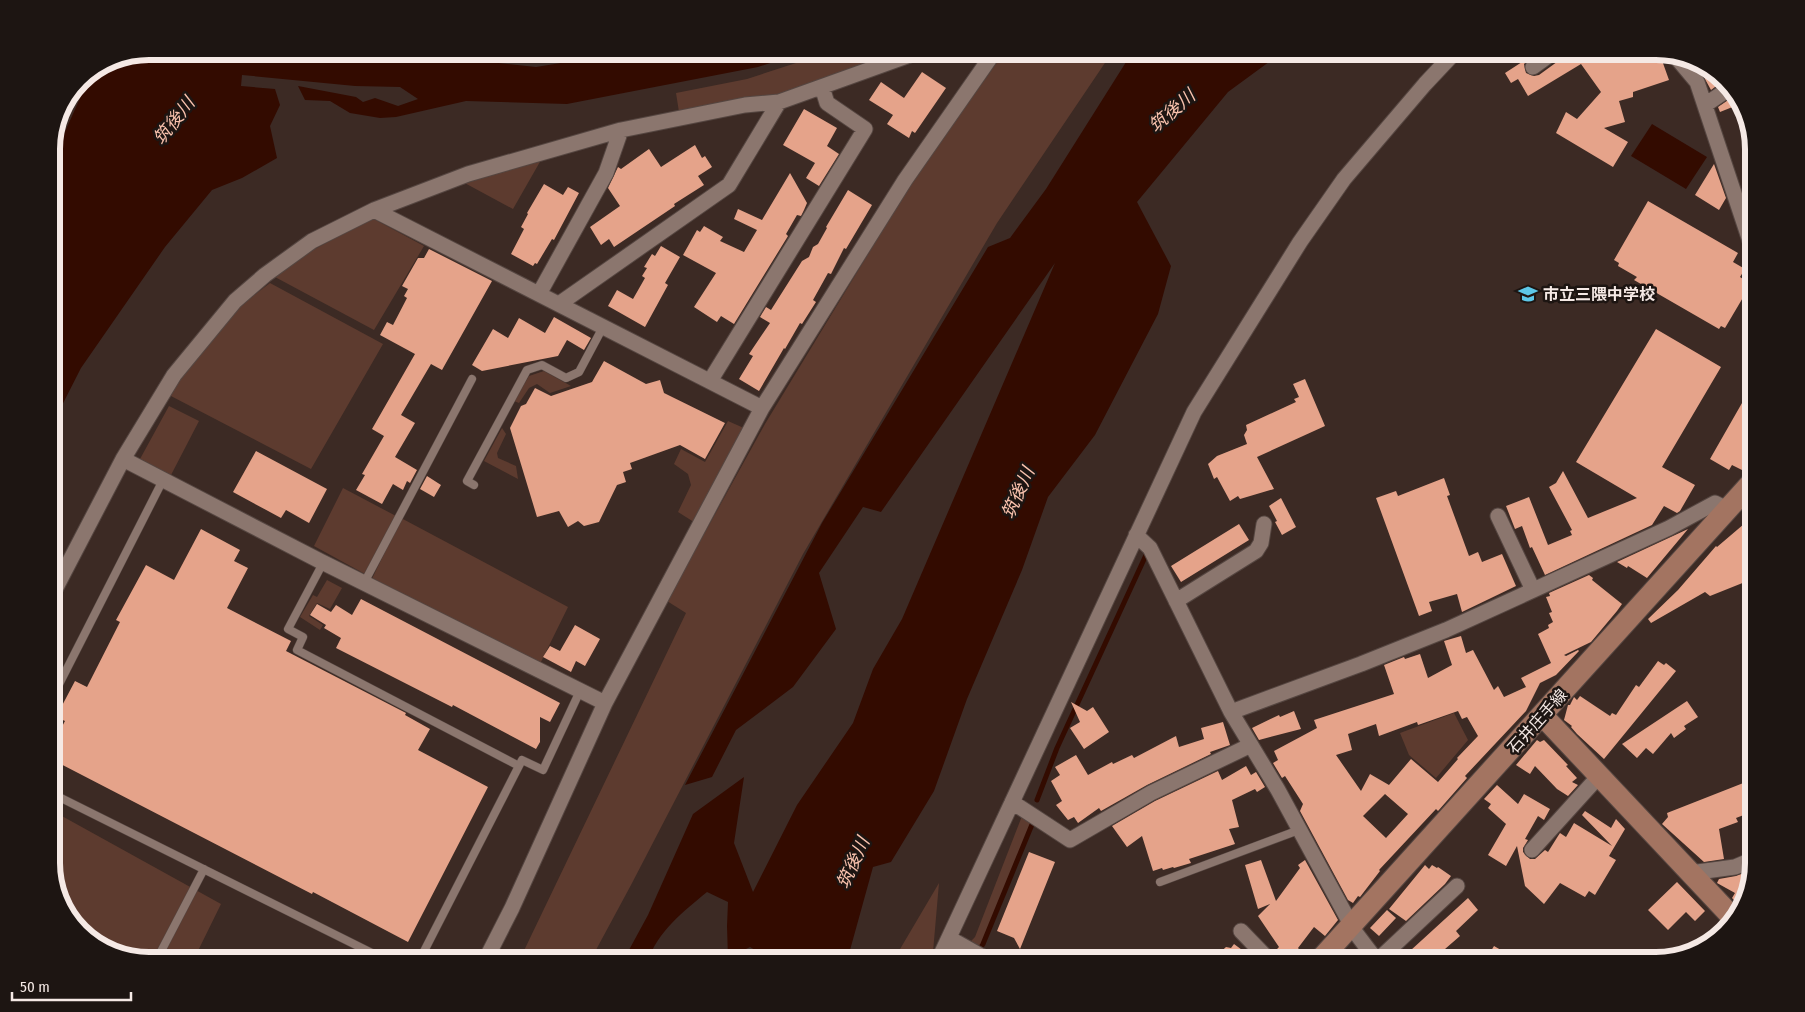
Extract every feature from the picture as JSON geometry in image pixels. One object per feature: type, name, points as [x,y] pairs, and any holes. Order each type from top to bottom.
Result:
[{"type":"street","points":[[60,581],[123,459],[174,375],[235,302],[265,275],[312,241],[374,210],[468,174],[621,130],[745,105],[779,102],[896,60]]},
{"type":"street","points":[[490,952],[512,908],[605,703],[762,408],[905,180],[989,60]]},
{"type":"street","points":[[942,952],[1194,412],[1300,242],[1344,179],[1448,60]]},
{"type":"street","points":[[1533,67],[1543,60]]},
{"type":"street","points":[[1683,65],[1697,82],[1745,226]]},
{"type":"street","points":[[710,381],[865,129],[827,103],[822,87]]},
{"type":"street","points":[[1705,105],[1724,92]]},
{"type":"street","points":[[558,304],[730,185],[779,102]]},
{"type":"street","points":[[539,294],[606,173],[621,130]]},
{"type":"street","points":[[374,210],[762,408]]},
{"type":"street","points":[[123,459],[323,563],[605,703]]},
{"type":"street","name":"石井庄手線","points":[[1327,952],[1745,490]]},
{"type":"street","points":[[1231,712],[1446,630],[1669,528],[1715,503],[1727,509]]},
{"type":"street","points":[[1498,516],[1533,590]]},
{"type":"street","points":[[1176,601],[1256,551],[1261,543],[1264,524]]},
{"type":"street","points":[[1136,535],[1150,548],[1231,712],[1355,932],[1370,952]]},
{"type":"street","points":[[1542,715],[1729,914]]},
{"type":"street","points":[[1012,802],[1070,840],[1151,793],[1251,745]]},
{"type":"street","points":[[1532,850],[1599,776]]},
{"type":"street","points":[[1690,873],[1735,866],[1745,862]]},
{"type":"street","points":[[1387,952],[1457,886]]},
{"type":"street","points":[[1241,931],[1261,952]]},
{"type":"street","points":[[949,938],[974,952]]},
{"type":"lane","points":[[474,485],[467,481],[527,370],[542,365],[566,378],[578,372],[603,327]]},
{"type":"lane","points":[[364,583],[472,379]]},
{"type":"lane","points":[[60,684],[164,480]]},
{"type":"lane","points":[[323,563],[288,629],[303,637],[297,650],[519,766]]},
{"type":"lane","points":[[424,952],[522,760],[543,770],[580,691]]},
{"type":"lane","points":[[60,797],[370,952]]},
{"type":"lane","points":[[1160,882],[1299,830]]},
{"type":"lane","points":[[161,952],[204,869]]},
{"type":"shaded area","points":[[805,60],[878,60],[773,97],[679,112],[676,93],[747,79]]},
{"type":"shaded area","points":[[999,60],[1107,60],[997,223],[803,554],[595,952],[523,952],[686,613],[667,601],[765,424],[910,185]]},
{"type":"shaded area","points":[[541,160],[513,209],[461,181]]},
{"type":"shaded area","points":[[372,218],[424,246],[374,330],[275,277],[313,250]]},
{"type":"shaded area","points":[[270,283],[383,344],[311,469],[169,395],[200,351],[241,305]]},
{"type":"shaded area","points":[[544,371],[571,386],[550,393],[537,384],[529,388],[519,403],[514,401],[529,376]]},
{"type":"shaded area","points":[[169,406],[199,421],[171,475],[140,459]]},
{"type":"shaded area","points":[[728,421],[746,429],[697,524],[678,512],[691,485],[688,474],[674,464],[681,449],[705,462]]},
{"type":"shaded area","points":[[502,428],[506,434],[497,453],[498,458],[516,466],[518,479],[484,461]]},
{"type":"shaded area","points":[[343,488],[396,516],[365,574],[314,546]]},
{"type":"shaded area","points":[[401,518],[568,607],[539,666],[370,583]]},
{"type":"shaded area","points":[[327,580],[342,588],[330,609],[317,603],[309,616],[323,625],[320,630],[300,617],[313,595],[317,597]]},
{"type":"shaded area","points":[[1454,713],[1468,740],[1436,778],[1409,755],[1400,733]]},
{"type":"shaded area","points":[[60,815],[221,904],[197,952],[138,951],[110,943],[90,930],[82,922],[69,902],[60,869]]},
{"type":"shaded area","points":[[1022,816],[1032,821],[982,944],[978,948],[968,944],[975,937]]},
{"type":"shaded area","points":[[939,883],[933,952],[898,952]]},
{"type":"water","name":"筑後川","points":[[143,60],[471,60],[536,67],[579,60],[779,60],[758,67],[567,104],[466,101],[396,117],[380,118],[350,113],[330,101],[305,100],[298,86],[356,97],[363,102],[375,98],[398,106],[418,99],[400,87],[355,86],[242,75],[241,86],[275,89],[280,105],[270,126],[277,158],[242,178],[212,190],[165,247],[81,368],[60,409],[60,143],[86,86],[110,69],[126,63]]},
{"type":"water","name":"筑後川","points":[[1127,60],[1272,60],[1228,92],[1137,202],[1171,266],[1158,314],[1095,435],[1048,497],[1022,570],[967,699],[934,791],[891,862],[873,867],[849,952],[759,952],[750,947],[740,952],[728,952],[728,902],[707,892],[672,923],[651,952],[628,952],[648,915],[693,814],[744,777],[734,843],[753,892],[797,805],[853,723],[873,669],[902,619],[1055,263],[881,512],[863,507],[819,573],[836,629],[793,687],[736,730],[712,777],[685,785],[822,523],[988,247],[1010,238],[1046,189]]},
{"type":"water","points":[[1652,124],[1707,157],[1686,189],[1631,156]]},
{"type":"building","points":[[1521,60],[1529,60],[1524,64],[1526,73],[1534,76],[1539,75],[1560,60],[1662,61],[1669,80],[1633,92],[1633,97],[1619,101],[1625,122],[1604,128],[1628,142],[1613,167],[1556,133],[1566,112],[1577,119],[1601,92],[1581,64],[1528,96],[1518,79],[1511,83],[1505,73],[1522,62]]},
{"type":"building","points":[[922,72],[946,88],[915,133],[912,131],[909,138],[887,124],[893,115],[869,100],[881,82],[904,98]]},
{"type":"building","points":[[1702,73],[1718,85],[1711,90]]},
{"type":"building","points":[[1729,99],[1734,106],[1720,112],[1718,107]]},
{"type":"building","points":[[804,109],[837,128],[827,146],[839,154],[819,186],[806,178],[815,163],[783,145]]},
{"type":"building","points":[[695,145],[702,158],[705,156],[712,167],[698,176],[704,185],[614,247],[609,239],[601,245],[590,227],[620,206],[608,188],[618,167],[621,169],[649,149],[661,167]]},
{"type":"building","points":[[1714,164],[1726,198],[1719,210],[1695,195]]},
{"type":"building","points":[[790,173],[807,203],[804,210],[801,216],[797,215],[786,234],[788,236],[734,324],[721,316],[717,322],[694,307],[716,273],[683,255],[697,230],[700,232],[704,226],[723,237],[720,241],[744,252],[757,230],[734,219],[738,209],[762,220]]},
{"type":"building","points":[[544,184],[563,195],[568,187],[579,193],[554,240],[552,239],[537,264],[535,263],[533,266],[511,254],[524,229],[521,227],[527,213]]},
{"type":"building","points":[[848,190],[872,205],[846,249],[844,248],[831,274],[828,273],[813,300],[816,302],[802,324],[800,323],[759,391],[739,379],[753,356],[749,354],[770,323],[760,317],[766,307],[771,310],[802,261],[809,257],[813,247],[818,244]]},
{"type":"building","points":[[1648,201],[1738,253],[1733,262],[1745,269],[1740,277],[1745,280],[1745,294],[1725,328],[1721,326],[1719,329],[1634,280],[1637,277],[1618,266],[1619,263],[1614,260]]},
{"type":"building","points":[[661,246],[680,257],[665,283],[668,285],[645,327],[608,306],[617,290],[633,299],[645,278],[642,276],[647,268],[644,267],[652,254],[655,256]]},
{"type":"building","points":[[429,249],[492,281],[442,370],[431,364],[401,415],[415,423],[395,457],[417,470],[410,483],[407,481],[403,490],[393,484],[382,504],[356,490],[365,475],[362,474],[384,436],[372,429],[415,354],[380,335],[387,322],[393,325],[407,298],[404,296],[408,289],[402,286],[418,258],[424,258]]},
{"type":"building","points":[[554,317],[591,338],[584,350],[567,340],[558,356],[482,371],[472,365],[493,329],[508,338],[519,318],[545,333]]},
{"type":"building","points":[[1656,329],[1721,367],[1662,467],[1695,485],[1677,513],[1664,506],[1652,525],[1545,575],[1532,547],[1530,548],[1522,526],[1515,529],[1506,506],[1529,497],[1548,545],[1572,535],[1570,531],[1572,530],[1549,487],[1556,483],[1563,471],[1588,518],[1637,498],[1576,462]]},
{"type":"building","points":[[604,361],[646,384],[660,380],[664,393],[725,423],[705,459],[680,445],[630,463],[632,469],[623,472],[626,482],[617,485],[599,522],[584,526],[578,521],[568,527],[559,511],[537,517],[510,428],[521,406],[526,404],[535,388],[551,396],[592,382]]},
{"type":"building","points":[[1305,379],[1325,426],[1257,457],[1274,489],[1240,499],[1238,496],[1230,501],[1217,477],[1214,479],[1208,464],[1217,456],[1247,444],[1244,435],[1247,430],[1246,425],[1296,402],[1294,399],[1299,397],[1293,384]]},
{"type":"building","points":[[1745,398],[1745,465],[1742,470],[1732,465],[1729,470],[1710,459]]},
{"type":"building","points":[[256,451],[327,489],[309,523],[286,510],[281,518],[233,492]]},
{"type":"building","points":[[427,476],[441,485],[434,497],[420,489]]},
{"type":"building","points":[[1444,478],[1450,495],[1447,496],[1469,556],[1478,552],[1482,562],[1502,554],[1516,586],[1462,612],[1457,594],[1429,602],[1432,611],[1419,616],[1376,498],[1396,491],[1398,496]]},
{"type":"building","points":[[1281,498],[1296,527],[1282,535],[1269,506]]},
{"type":"building","points":[[1239,524],[1249,540],[1181,582],[1171,566]]},
{"type":"building","points":[[1744,524],[1745,525],[1745,582],[1710,596],[1705,592],[1651,623],[1648,619],[1678,590],[1717,547]]},
{"type":"building","points":[[201,529],[240,550],[234,561],[248,568],[227,608],[291,641],[286,651],[406,713],[405,715],[430,729],[418,750],[488,787],[408,942],[60,764],[60,730],[65,721],[60,719],[60,709],[75,681],[87,687],[120,622],[116,620],[146,565],[174,580]]},
{"type":"building","points":[[1688,529],[1647,578],[1628,566],[1627,568],[1617,562]]},
{"type":"building","points":[[1589,575],[1593,578],[1592,580],[1622,604],[1591,642],[1564,655],[1579,651],[1556,675],[1540,683],[1526,711],[1465,776],[1467,778],[1438,811],[1436,809],[1379,870],[1360,897],[1358,896],[1353,903],[1348,900],[1300,811],[1303,804],[1285,776],[1282,778],[1273,763],[1278,760],[1274,751],[1317,728],[1314,720],[1394,694],[1384,665],[1404,657],[1405,659],[1420,654],[1428,678],[1452,665],[1444,641],[1461,636],[1466,653],[1473,650],[1494,690],[1498,686],[1504,697],[1526,687],[1521,678],[1551,663],[1538,634],[1549,628],[1548,625],[1553,622],[1549,613],[1552,612],[1546,597],[1550,596],[1549,593]],"holes":[[[1458,711],[1462,719],[1467,717],[1478,736],[1438,782],[1411,759],[1389,785],[1370,774],[1361,791],[1336,755],[1352,750],[1348,734],[1376,724],[1379,736],[1417,722],[1418,725]],[[1385,794],[1408,814],[1386,838],[1363,816]]]},
{"type":"building","points":[[361,599],[560,703],[550,722],[540,717],[540,742],[536,749],[453,705],[452,707],[336,648],[341,638],[324,628],[326,625],[310,615],[317,604],[331,612],[336,605],[352,615]]},
{"type":"building","points":[[575,625],[600,639],[585,666],[576,661],[571,672],[543,657],[550,646],[560,651]]},
{"type":"building","points":[[1658,661],[1664,665],[1666,663],[1676,671],[1604,759],[1564,720],[1568,705],[1570,705],[1574,697],[1577,700],[1580,696],[1610,716],[1612,713],[1616,715],[1636,685],[1639,687]]},
{"type":"building","points":[[1687,701],[1698,717],[1684,726],[1686,729],[1674,738],[1671,733],[1653,754],[1646,748],[1637,758],[1622,744]]},
{"type":"building","points":[[1071,702],[1087,711],[1093,707],[1109,732],[1084,749],[1070,728],[1080,722]]},
{"type":"building","points":[[1294,711],[1301,729],[1259,740],[1252,728],[1279,715],[1280,717]]},
{"type":"building","points":[[1223,722],[1230,745],[1210,752],[1211,754],[1147,785],[1101,811],[1099,808],[1078,823],[1074,817],[1068,820],[1056,805],[1062,801],[1051,781],[1060,775],[1055,767],[1076,755],[1088,775],[1112,762],[1113,764],[1132,755],[1134,758],[1176,736],[1179,747],[1204,739],[1201,728]]},
{"type":"building","points":[[1537,740],[1540,742],[1544,740],[1568,765],[1566,766],[1577,778],[1572,782],[1578,785],[1568,796],[1557,789],[1535,766],[1530,774],[1516,765]]},
{"type":"building","points":[[1246,766],[1251,775],[1256,772],[1265,787],[1257,792],[1255,789],[1232,800],[1239,827],[1229,829],[1235,844],[1189,859],[1191,863],[1153,871],[1142,836],[1127,847],[1112,826],[1155,801],[1218,771],[1222,780]]},
{"type":"building","points":[[1745,782],[1745,814],[1736,818],[1738,822],[1719,829],[1724,859],[1704,862],[1662,824],[1668,817],[1667,813]]},
{"type":"building","points":[[1497,785],[1518,804],[1524,794],[1550,809],[1544,820],[1538,816],[1525,839],[1528,840],[1523,848],[1523,852],[1530,859],[1535,859],[1545,850],[1548,852],[1560,833],[1566,837],[1574,823],[1612,846],[1582,815],[1585,811],[1611,828],[1616,819],[1625,829],[1609,856],[1616,860],[1595,895],[1589,891],[1585,897],[1560,883],[1544,904],[1525,886],[1517,846],[1506,866],[1488,855],[1506,824],[1488,808],[1491,804],[1484,799]]},
{"type":"building","points":[[1029,852],[1055,862],[1020,949],[1014,938],[997,931]]},
{"type":"building","points":[[1261,860],[1276,901],[1300,868],[1298,865],[1305,860],[1338,920],[1325,936],[1314,927],[1298,948],[1301,952],[1274,952],[1279,947],[1258,916],[1270,904],[1258,909],[1245,865]]},
{"type":"building","points":[[1425,865],[1429,869],[1432,865],[1438,867],[1451,876],[1406,921],[1389,909]]},
{"type":"building","points":[[1744,873],[1736,902],[1732,898],[1735,893],[1717,883],[1719,879]]},
{"type":"building","points":[[1677,882],[1705,911],[1695,921],[1686,912],[1668,930],[1648,910]]},
{"type":"building","points":[[1468,898],[1478,910],[1456,931],[1460,936],[1445,949],[1449,952],[1409,952]]},
{"type":"building","points":[[1387,910],[1396,918],[1379,936],[1370,928]]},
{"type":"building","points":[[1234,944],[1245,952],[1221,952],[1226,947],[1231,948]]},
{"type":"building","points":[[1494,946],[1504,952],[1490,952]]},
{"type":"waterway","points":[[1037,800],[1057,748],[1146,555]]},
{"type":"waterway","points":[[978,952],[983,944],[1033,822]]},
{"type":"place","name":"市立三隈中学校","points":[[1528,294]]}]
